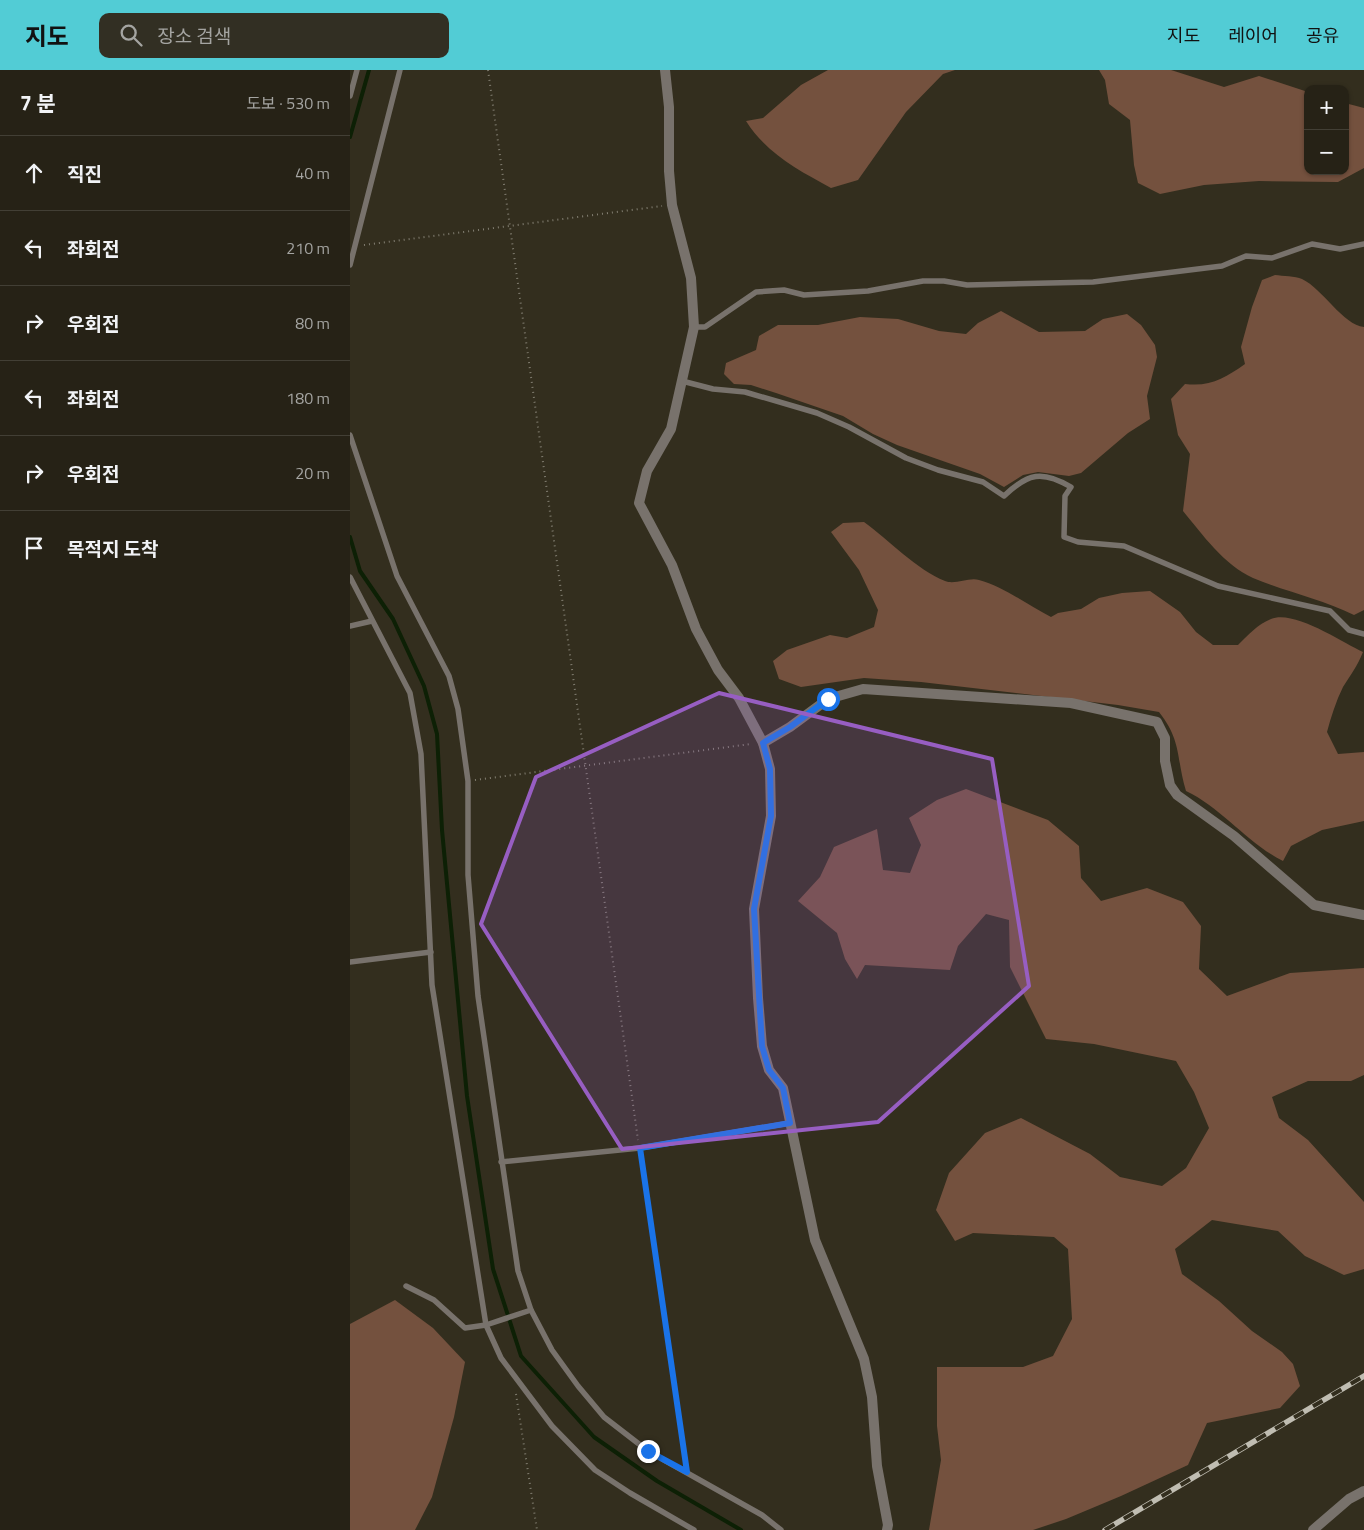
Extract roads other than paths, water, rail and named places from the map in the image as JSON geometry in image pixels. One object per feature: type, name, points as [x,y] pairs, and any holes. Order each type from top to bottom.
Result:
[{"type":"street","points":[[665,70],[670,107],[669,171],[672,205],[691,278],[694,326],[671,429],[647,471],[639,503],[672,564],[700,637],[718,670],[739,698],[763,743],[770,769],[771,816],[754,909],[761,1036],[769,1070],[783,1088],[815,1240],[864,1359],[872,1397],[877,1466],[888,1525],[887,1530]]},
{"type":"street","points":[[763,743],[790,727],[828,699],[863,689],[1070,703],[1157,722],[1165,738],[1165,761],[1170,785],[1177,795],[1234,836],[1314,905],[1364,914]]},
{"type":"street","points":[[1314,1529],[1349,1499],[1364,1491]]},
{"type":"lane","points":[[350,96],[357,70]]},
{"type":"lane","points":[[350,265],[400,70]]},
{"type":"lane","points":[[694,326],[705,326],[756,292],[784,290],[804,295],[859,291],[923,280],[967,285],[1093,282],[1222,266],[1246,256],[1272,258],[1312,244],[1340,249],[1364,244]]},
{"type":"lane","points":[[682,381],[714,389],[745,392],[817,413],[849,427],[906,458],[938,470],[984,482],[1004,496],[1029,477],[1038,474],[1059,480],[1071,487],[1065,496],[1064,537],[1078,542],[1124,546],[1218,586],[1330,611],[1350,630],[1364,634]]},
{"type":"lane","points":[[350,435],[397,576],[449,676],[458,709],[468,781],[468,875],[478,996],[518,1271],[531,1310],[552,1350],[604,1417],[648,1451],[762,1515],[781,1530]]},
{"type":"lane","points":[[350,577],[410,693],[421,754],[432,985],[486,1325],[501,1358],[552,1426],[595,1470],[630,1493],[694,1530]]},
{"type":"lane","points":[[350,626],[372,621]]},
{"type":"lane","points":[[350,962],[431,952]]},
{"type":"lane","points":[[501,1162],[640,1148],[790,1123]]},
{"type":"lane","points":[[406,1286],[434,1300],[465,1328],[486,1325],[531,1310]]},
{"type":"waterway","points":[[350,137],[369,70]]},
{"type":"waterway","points":[[350,537],[360,571],[393,619],[424,686],[437,734],[442,830],[467,1096],[493,1269],[521,1356],[594,1437],[657,1481],[741,1530]]},
{"type":"railway","points":[[1105,1530],[1364,1376]]}]
